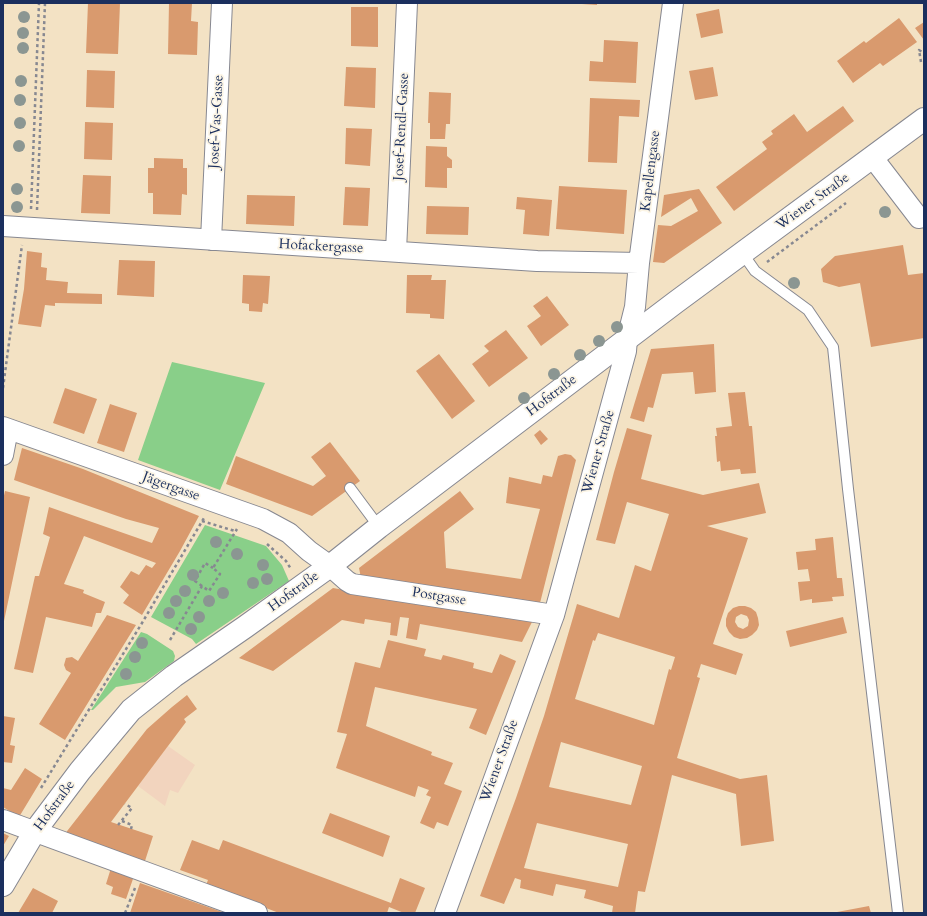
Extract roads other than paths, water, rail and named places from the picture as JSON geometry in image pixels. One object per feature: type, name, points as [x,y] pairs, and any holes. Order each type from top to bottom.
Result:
[{"type":"main road","name":"Wiener Straße","points":[[627,339],[924,119]]},
{"type":"main road","name":"Hofstraße","points":[[3,884],[36,832],[80,771],[131,710],[174,676],[302,587],[627,339]]},
{"type":"street","name":"Josef-Vas-Gasse","points":[[211,240],[222,3]]},
{"type":"street","name":"Josef-Rendl-Gasse","points":[[396,251],[407,3]]},
{"type":"street","name":"Kapellengasse","points":[[627,339],[635,307],[639,263],[673,3]]},
{"type":"street","points":[[873,158],[919,218],[924,217]]},
{"type":"street","name":"Hofackergasse","points":[[3,226],[34,222],[211,240],[537,261],[639,263]]},
{"type":"street","name":"Wiener Straße","points":[[445,913],[554,615],[613,403],[626,351],[627,339]]},
{"type":"street","points":[[3,455],[6,428]]},
{"type":"street","name":"Jägergasse","points":[[6,428],[263,519],[289,533],[309,551],[330,566]]},
{"type":"street","name":"Postgasse","points":[[330,566],[346,581],[352,584],[554,615]]},
{"type":"street","points":[[3,820],[258,913]]},
{"type":"lane","points":[[743,254],[755,271],[808,310],[833,347],[848,489],[898,913]]},
{"type":"lane","points":[[350,488],[379,527]]}]
